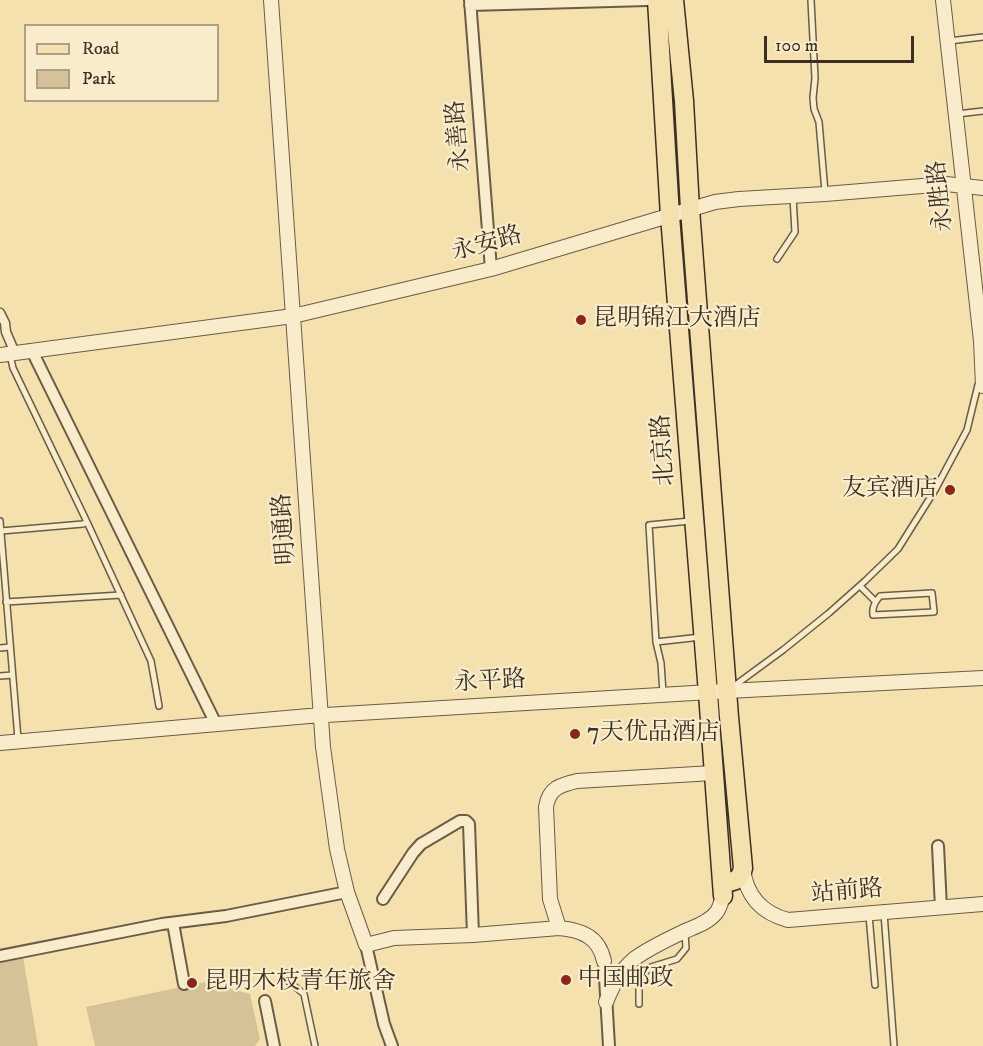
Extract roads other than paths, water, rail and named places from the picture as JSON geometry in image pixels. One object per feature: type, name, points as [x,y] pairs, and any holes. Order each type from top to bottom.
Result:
[{"type":"main road","name":"北京路","points":[[657,0],[670,216],[723,896]]},
{"type":"main road","name":"北京路","points":[[674,0],[684,101],[690,209],[727,691],[743,868]]},
{"type":"main road","points":[[722,878],[728,882],[737,880],[741,877],[743,868]]},
{"type":"street","name":"明通路","points":[[271,0],[323,747],[337,849],[347,892],[366,945],[384,1024],[392,1046]]},
{"type":"street","points":[[470,3],[647,0]]},
{"type":"street","name":"永胜路","points":[[943,0],[981,341],[983,387]]},
{"type":"street","name":"永善路","points":[[470,3],[491,269]]},
{"type":"street","name":"永安路","points":[[8,354],[293,316],[491,269],[715,202],[946,184],[983,188]]},
{"type":"street","points":[[0,313],[5,323],[8,354]]},
{"type":"street","points":[[32,351],[216,724]]},
{"type":"street","name":"永平路","points":[[0,742],[321,715],[983,678]]},
{"type":"street","points":[[559,928],[550,899],[546,819],[547,798],[553,790],[562,784],[577,781],[713,773]]},
{"type":"street","points":[[383,899],[421,844],[460,820],[466,821],[469,824],[473,934]]},
{"type":"street","points":[[938,846],[941,908]]},
{"type":"street","name":"站前路","points":[[743,868],[746,884],[753,898],[765,910],[788,920],[983,904]]},
{"type":"street","points":[[0,956],[347,892]]},
{"type":"street","points":[[606,1002],[612,985],[633,960],[648,949],[715,915],[723,896]]},
{"type":"street","points":[[173,923],[184,984]]},
{"type":"street","points":[[366,945],[394,938],[559,928],[585,934],[597,943],[604,961],[609,1046]]},
{"type":"street","points":[[266,1001],[274,1046]]},
{"type":"lane","points":[[811,0],[815,78],[813,98],[819,122],[825,194]]},
{"type":"lane","points":[[948,41],[983,37]]},
{"type":"lane","points":[[956,114],[983,111]]},
{"type":"lane","points":[[777,259],[795,232],[792,196]]},
{"type":"lane","points":[[8,354],[151,661],[159,706]]},
{"type":"lane","points":[[727,691],[829,613],[898,549],[935,490],[967,430],[981,369]]},
{"type":"lane","points":[[0,521],[4,598],[18,741]]},
{"type":"lane","points":[[663,695],[661,663],[656,642],[649,525],[694,521]]},
{"type":"lane","points":[[1,531],[87,522]]},
{"type":"lane","points":[[860,586],[875,601]]},
{"type":"lane","points":[[932,593],[934,612],[873,615],[872,608],[875,601],[880,596],[932,593]]},
{"type":"lane","points":[[4,598],[121,595]]},
{"type":"lane","points":[[0,623],[8,622]]},
{"type":"lane","points":[[656,642],[703,637]]},
{"type":"lane","points":[[0,648],[10,648]]},
{"type":"lane","points":[[0,676],[12,675]]},
{"type":"lane","points":[[884,912],[894,1046]]},
{"type":"lane","points":[[869,913],[876,984]]},
{"type":"lane","points":[[639,1004],[639,982],[643,974],[651,967],[677,958],[686,948],[685,931]]},
{"type":"lane","points":[[286,973],[288,981],[304,994],[315,1046]]},
{"type":"place","name":"昆明锦江大酒店","points":[[581,320]]},
{"type":"place","name":"友宾酒店","points":[[950,490]]},
{"type":"place","name":"7天优品酒店","points":[[575,734]]},
{"type":"place","name":"中国邮政","points":[[566,980]]},
{"type":"place","name":"昆明木枝青年旅舍","points":[[192,983]]}]
